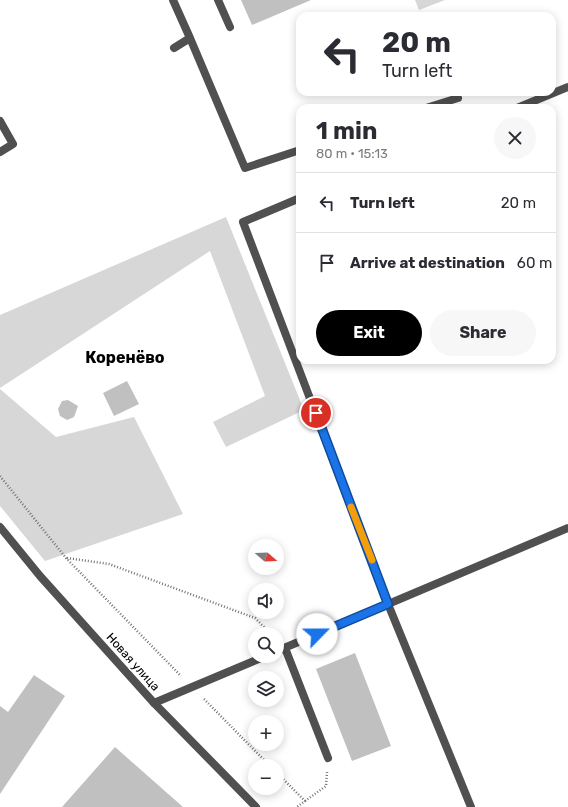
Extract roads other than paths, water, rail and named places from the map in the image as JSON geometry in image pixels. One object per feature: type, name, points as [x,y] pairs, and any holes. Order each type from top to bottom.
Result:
[{"type":"street","points":[[173,0],[245,168],[296,151]]},
{"type":"street","points":[[218,0],[230,27]]},
{"type":"street","points":[[174,48],[190,38]]},
{"type":"street","points":[[556,92],[568,87]]},
{"type":"street","points":[[527,104],[546,96]]},
{"type":"street","points":[[439,104],[458,98]]},
{"type":"street","points":[[0,121],[13,144],[0,152]]},
{"type":"street","points":[[296,200],[243,222],[296,362]]},
{"type":"street","points":[[297,364],[388,604],[471,807]]},
{"type":"street","name":"Новая улица","points":[[0,527],[40,576],[154,703],[256,807]]},
{"type":"street","points":[[328,758],[285,648],[568,528]]},
{"type":"street","points":[[154,703],[249,663]]},
{"type":"district","name":"Коренёво","points":[[125,357]]}]
